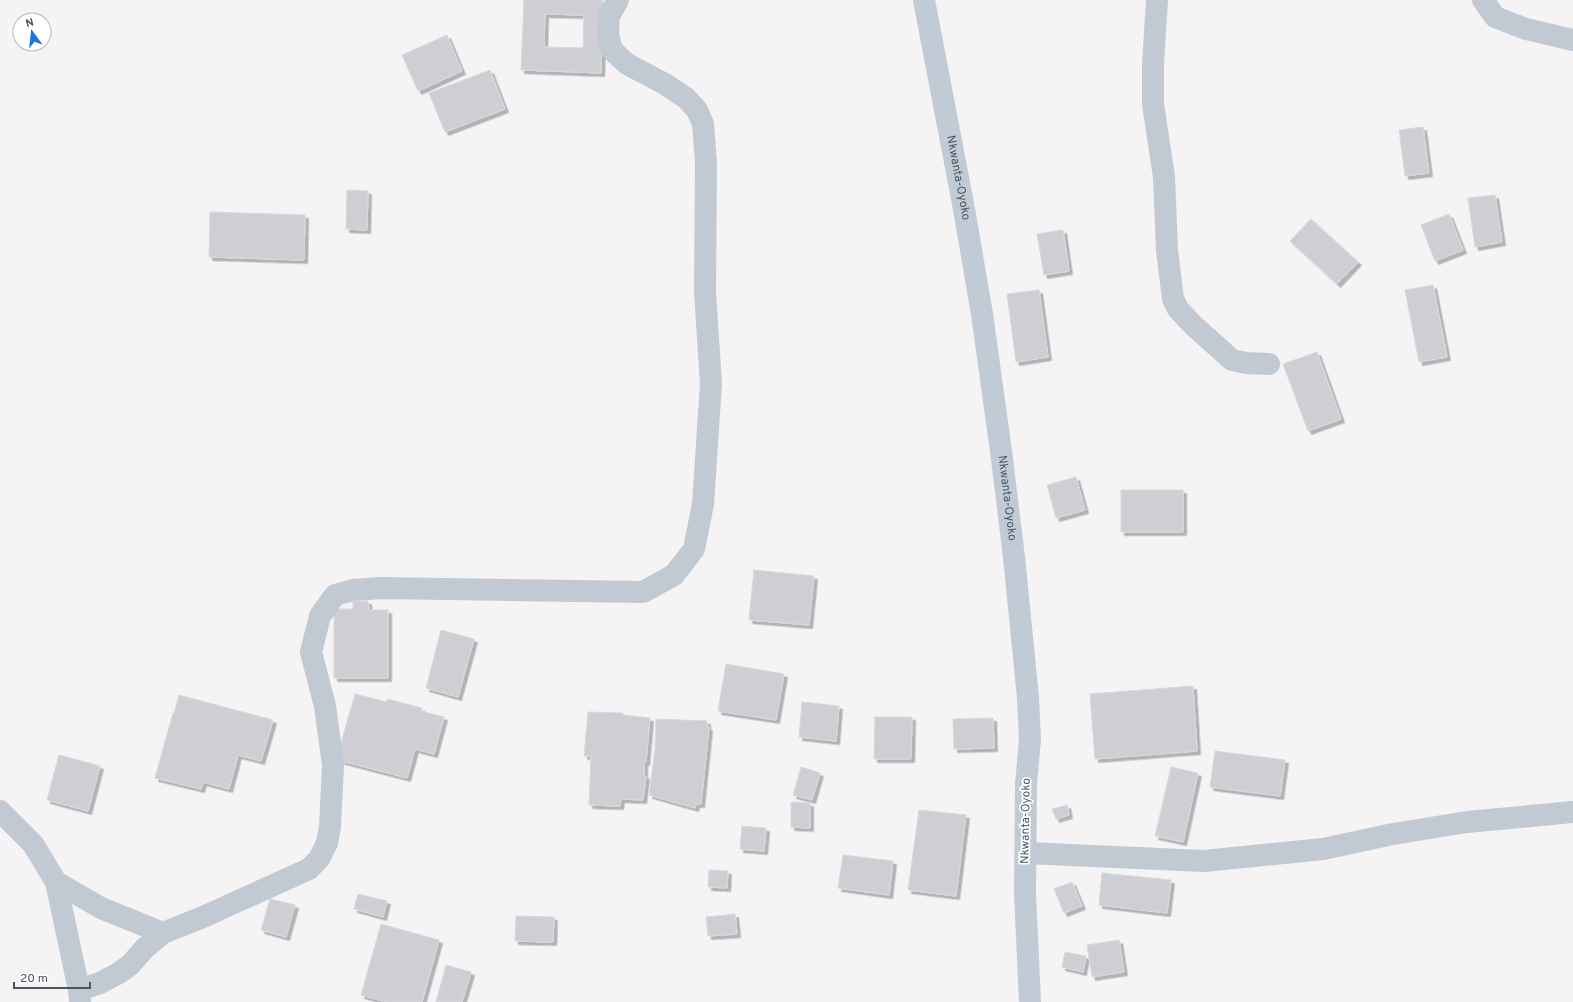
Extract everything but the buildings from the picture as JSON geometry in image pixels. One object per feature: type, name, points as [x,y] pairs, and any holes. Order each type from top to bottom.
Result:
[{"type":"street","points":[[0,810],[33,844],[56,882],[80,996],[100,983],[119,974],[130,965],[145,948],[163,933],[203,918],[303,872],[309,869],[320,859],[327,843],[330,827],[333,765],[325,706],[311,652],[320,616],[335,595],[353,590],[382,588],[643,592],[674,575],[694,549],[703,504],[711,384],[705,292],[706,163],[703,124],[697,110],[686,98],[665,84],[627,64],[612,50],[608,35],[609,16],[618,0]]},
{"type":"street","name":"Nkwanta-Oyoko","points":[[924,0],[964,209],[982,314],[998,422],[1012,535],[1028,698],[1030,738],[1026,785],[1025,893],[1030,1002]]},
{"type":"street","points":[[1157,0],[1153,64],[1153,104],[1164,177],[1167,250],[1172,299],[1178,309],[1188,320],[1232,360],[1246,363],[1269,364]]},
{"type":"street","points":[[1483,0],[1495,17],[1526,29],[1573,40]]},
{"type":"street","points":[[1026,853],[1204,861],[1323,849],[1393,834],[1467,822],[1573,812]]},
{"type":"street","points":[[56,882],[101,908],[163,933]]}]
